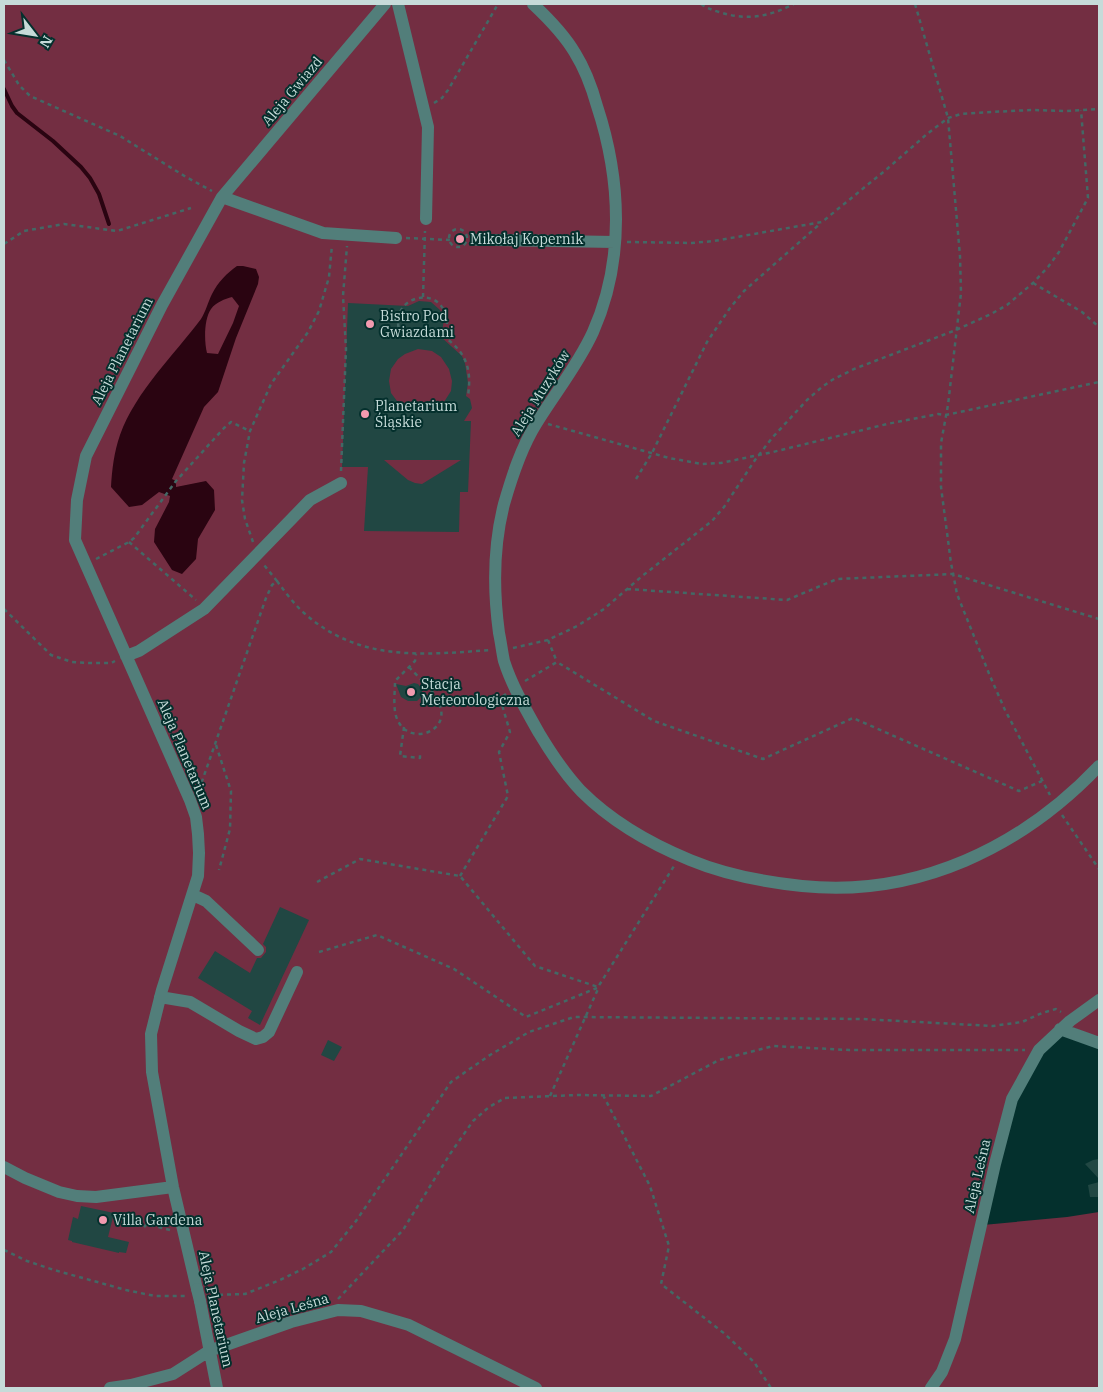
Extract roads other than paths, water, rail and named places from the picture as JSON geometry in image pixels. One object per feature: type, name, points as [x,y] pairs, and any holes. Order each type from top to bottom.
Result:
[{"type":"street","name":"Aleja Gwiazd","points":[[222,197],[385,4]]},
{"type":"street","points":[[398,4],[428,127],[426,219]]},
{"type":"street","name":"Aleja Muzyków","points":[[533,4],[558,28],[571,46],[578,57],[594,94],[607,139],[614,176],[616,204],[615,242],[609,282],[595,329],[581,356],[530,434],[512,475],[495,551],[495,592],[504,661],[522,704],[554,758],[579,789],[599,806],[630,828],[680,856],[730,874],[789,885],[831,888],[882,884],[911,879],[928,875],[977,856],[1016,834],[1056,806],[1099,766]]},
{"type":"street","points":[[222,197],[323,233],[396,238]]},
{"type":"street","name":"Aleja Planetarium","points":[[217,1388],[173,1187],[152,1072],[151,1034],[160,997],[198,876],[200,853],[196,817],[75,540],[77,500],[86,456],[162,305],[222,197]]},
{"type":"street","points":[[477,240],[615,242]]},
{"type":"street","points":[[126,656],[139,651],[204,609],[310,500],[341,483]]},
{"type":"street","points":[[193,895],[206,901],[258,950]]},
{"type":"street","points":[[160,997],[190,1002],[256,1039],[263,1037],[269,1032],[297,972]]},
{"type":"street","name":"Aleja Leśna","points":[[931,1388],[942,1372],[955,1339],[995,1164],[1012,1099],[1039,1050],[1065,1025],[1099,1000]]},
{"type":"street","points":[[1065,1025],[1099,1043]]},
{"type":"street","points":[[4,1167],[50,1188],[77,1196],[103,1196],[173,1187]]},
{"type":"street","name":"Aleja Leśna","points":[[110,1388],[131,1385],[173,1374],[209,1351],[291,1322],[338,1310],[361,1311],[409,1325],[536,1388]]},
{"type":"waterway","points":[[4,89],[17,113],[53,141],[90,178],[99,194],[109,224]]},
{"type":"place","name":"Mikołaj Kopernik","points":[[460,239]]},
{"type":"place","name":"Bistro Pod Gwiazdami","points":[[370,324]]},
{"type":"place","name":"Planetarium Śląskie","points":[[365,414]]},
{"type":"place","name":"Stacja Meteorologiczna","points":[[411,692]]},
{"type":"place","name":"Villa Gardena","points":[[103,1220]]}]
